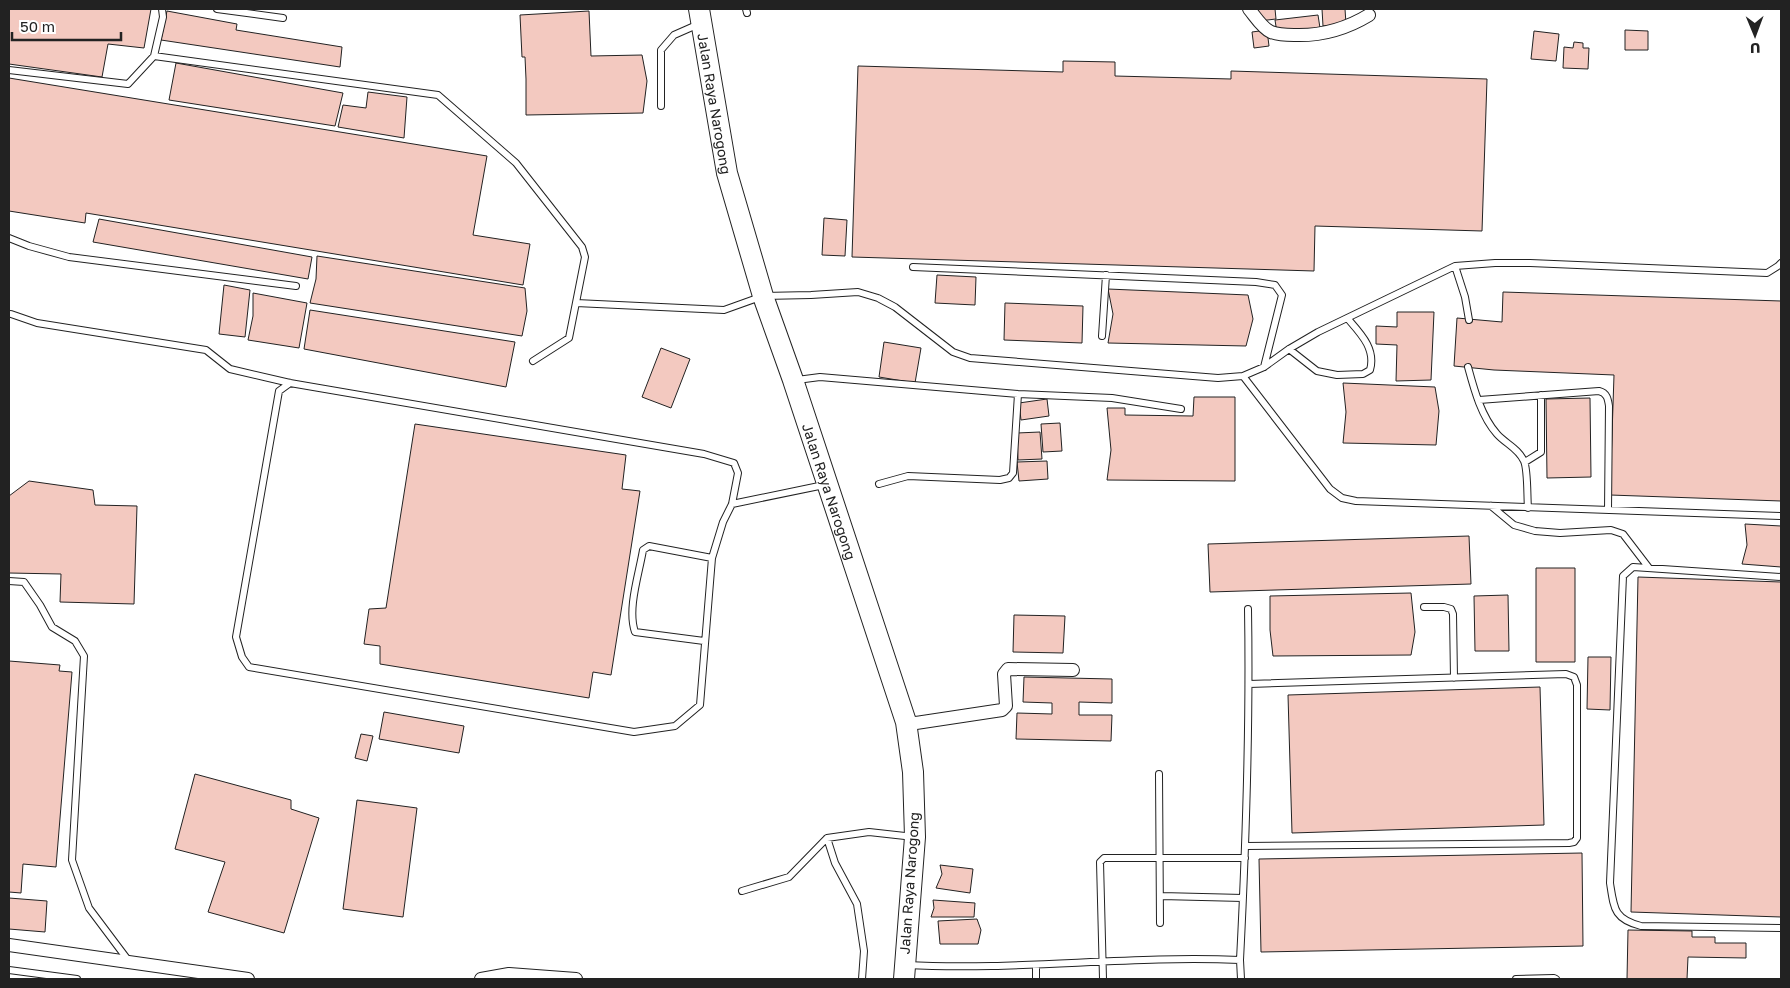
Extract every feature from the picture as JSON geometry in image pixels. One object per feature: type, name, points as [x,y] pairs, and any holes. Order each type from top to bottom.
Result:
[{"type":"main road","name":"Jalan Raya Narogong","points":[[701,16],[727,173],[763,296],[793,380],[906,722],[913,772],[915,837],[904,972]]},
{"type":"street","points":[[1249,9],[1270,32],[1281,35],[1306,36],[1321,34],[1353,25],[1369,15]]},
{"type":"street","points":[[906,722],[916,723],[1002,710],[1006,706],[1004,674],[1008,669],[1073,670]]},
{"type":"street","points":[[9,945],[248,979]]},
{"type":"street","points":[[481,979],[509,974],[576,979]]},
{"type":"lane","points":[[9,70],[128,84],[154,56],[163,17],[162,9]]},
{"type":"lane","points":[[217,9],[283,18]]},
{"type":"lane","points":[[662,106],[661,50],[674,35],[701,16]]},
{"type":"lane","points":[[154,56],[438,95],[516,163],[582,247],[585,257],[569,338],[532,361]]},
{"type":"lane","points":[[9,238],[29,246],[69,257],[296,286]]},
{"type":"lane","points":[[576,303],[724,310],[763,296],[858,292],[878,298],[895,307],[953,352],[970,358],[1218,378],[1243,376],[1264,366],[1318,332],[1455,266],[1530,263],[1767,273],[1781,263]]},
{"type":"lane","points":[[1455,266],[1465,297],[1469,320]]},
{"type":"lane","points":[[913,267],[1256,282],[1275,285],[1282,295],[1264,366]]},
{"type":"lane","points":[[1102,336],[1106,275]]},
{"type":"lane","points":[[11,314],[37,324],[206,350],[230,368],[290,383],[704,454],[734,463],[738,473],[732,504],[723,522],[712,558],[700,705],[675,726],[634,732],[249,667],[242,657],[236,637],[279,391],[290,383]]},
{"type":"lane","points":[[1289,349],[1317,371],[1337,375],[1363,374],[1370,370],[1370,348],[1348,319]]},
{"type":"lane","points":[[1468,367],[1474,390],[1497,435],[1516,448],[1525,462],[1528,508]]},
{"type":"lane","points":[[1243,376],[1330,489],[1342,498],[1356,501],[1781,516]]},
{"type":"lane","points":[[793,380],[820,377],[1018,394],[1112,398],[1181,409]]},
{"type":"lane","points":[[1479,400],[1599,391],[1606,396],[1609,406],[1608,510]]},
{"type":"lane","points":[[879,484],[908,476],[1000,480],[1009,478],[1013,473],[1018,394]]},
{"type":"lane","points":[[1525,462],[1541,452],[1541,395]]},
{"type":"lane","points":[[732,504],[827,484]]},
{"type":"lane","points":[[1491,506],[1514,525],[1535,531],[1560,533],[1611,530],[1623,534],[1649,568]]},
{"type":"lane","points":[[704,641],[635,632],[632,609],[643,550],[648,546],[712,558]]},
{"type":"lane","points":[[1781,577],[1633,567],[1624,576],[1610,883],[1613,900],[1619,916],[1629,923],[1641,926],[1781,928]]},
{"type":"lane","points":[[9,582],[24,582],[52,627],[75,640],[84,656],[72,860],[89,908],[128,961]]},
{"type":"lane","points":[[1424,607],[1451,609],[1453,614],[1454,678]]},
{"type":"lane","points":[[1241,979],[1240,960],[1246,846],[1249,684],[1248,608]]},
{"type":"lane","points":[[1246,846],[1574,842],[1578,838],[1577,685],[1574,678],[1566,674],[1249,684]]},
{"type":"lane","points":[[1159,774],[1160,923]]},
{"type":"lane","points":[[742,891],[789,877],[827,838],[869,832],[915,837]]},
{"type":"lane","points":[[827,838],[835,862],[857,904],[864,952],[862,979]]},
{"type":"lane","points":[[1102,979],[1100,862],[1104,858],[1245,858]]},
{"type":"lane","points":[[1161,896],[1243,898]]},
{"type":"lane","points":[[904,972],[940,967],[1205,958],[1240,960]]},
{"type":"lane","points":[[1036,965],[1036,979]]},
{"type":"lane","points":[[9,970],[78,979]]},
{"type":"lane","points":[[1516,979],[1556,979]]},
{"type":"building","points":[[9,9],[151,9],[144,48],[108,44],[102,77],[9,64]]},
{"type":"building","points":[[1258,9],[1275,9],[1276,19],[1259,21]]},
{"type":"building","points":[[1322,9],[1345,9],[1346,24],[1323,26]]},
{"type":"building","points":[[167,11],[237,24],[236,30],[342,47],[340,67],[161,40]]},
{"type":"building","points":[[589,11],[591,56],[642,55],[647,81],[643,113],[526,115],[525,57],[522,57],[520,15]]},
{"type":"building","points":[[1318,15],[1320,28],[1277,33],[1275,20]]},
{"type":"building","points":[[1267,30],[1269,46],[1254,48],[1252,32]]},
{"type":"building","points":[[1625,30],[1648,31],[1648,50],[1625,50]]},
{"type":"building","points":[[1534,31],[1559,34],[1556,61],[1531,59]]},
{"type":"building","points":[[1574,42],[1583,43],[1583,48],[1589,48],[1588,69],[1563,68],[1564,47],[1573,48]]},
{"type":"building","points":[[1063,61],[1115,62],[1115,76],[1231,79],[1231,71],[1487,79],[1482,231],[1315,226],[1314,271],[852,257],[858,66],[1063,72]]},
{"type":"building","points":[[176,63],[343,93],[335,126],[169,100]]},
{"type":"building","points":[[9,78],[487,156],[473,235],[530,244],[523,285],[86,213],[85,223],[9,211]]},
{"type":"building","points":[[368,92],[407,97],[404,138],[338,127],[343,105],[366,108]]},
{"type":"building","points":[[824,218],[847,220],[845,256],[822,255]]},
{"type":"building","points":[[99,219],[312,257],[308,279],[93,242]]},
{"type":"building","points":[[317,256],[525,288],[527,311],[522,336],[310,303],[316,279]]},
{"type":"building","points":[[937,275],[976,277],[975,305],[935,303]]},
{"type":"building","points":[[224,285],[250,290],[245,337],[219,334]]},
{"type":"building","points":[[1108,289],[1248,295],[1253,319],[1246,346],[1108,343],[1113,314]]},
{"type":"building","points":[[1503,292],[1781,301],[1781,501],[1610,495],[1614,375],[1494,370],[1454,366],[1457,318],[1502,322]]},
{"type":"building","points":[[253,293],[307,303],[299,348],[248,340],[253,316]]},
{"type":"building","points":[[1005,303],[1083,306],[1082,343],[1004,340]]},
{"type":"building","points":[[310,310],[515,342],[506,387],[304,349]]},
{"type":"building","points":[[1397,312],[1434,312],[1431,380],[1396,381],[1397,345],[1376,344],[1376,326],[1397,327]]},
{"type":"building","points":[[884,342],[921,348],[915,383],[879,377]]},
{"type":"building","points":[[661,348],[690,359],[671,408],[642,397]]},
{"type":"building","points":[[1343,383],[1435,387],[1439,411],[1436,445],[1343,443],[1346,412]]},
{"type":"building","points":[[1194,397],[1235,397],[1235,481],[1107,480],[1111,450],[1107,408],[1125,408],[1125,415],[1193,416]]},
{"type":"building","points":[[1590,398],[1591,477],[1547,478],[1546,399]]},
{"type":"building","points":[[1047,399],[1049,416],[1021,420],[1019,403]]},
{"type":"building","points":[[1060,423],[1062,451],[1043,452],[1041,424]]},
{"type":"building","points":[[415,424],[626,455],[622,489],[640,491],[611,675],[593,672],[589,698],[380,664],[380,646],[364,644],[369,609],[386,608]]},
{"type":"building","points":[[1040,432],[1042,459],[1018,460],[1017,433]]},
{"type":"building","points":[[1047,461],[1048,479],[1019,481],[1017,462]]},
{"type":"building","points":[[29,481],[93,490],[95,505],[137,506],[134,604],[60,602],[61,574],[9,573],[9,496]]},
{"type":"building","points":[[1745,524],[1781,526],[1781,567],[1742,564],[1747,545]]},
{"type":"building","points":[[1469,536],[1471,584],[1210,592],[1208,544]]},
{"type":"building","points":[[1536,568],[1575,568],[1575,662],[1536,662]]},
{"type":"building","points":[[1638,577],[1781,582],[1781,917],[1631,912]]},
{"type":"building","points":[[1411,593],[1415,632],[1411,655],[1273,656],[1270,630],[1270,596]]},
{"type":"building","points":[[1508,595],[1509,651],[1475,651],[1474,596]]},
{"type":"building","points":[[1014,615],[1065,616],[1063,653],[1013,652]]},
{"type":"building","points":[[1588,657],[1611,657],[1610,710],[1587,709]]},
{"type":"building","points":[[9,661],[60,665],[59,671],[72,672],[56,867],[23,864],[21,893],[9,892]]},
{"type":"building","points":[[1024,677],[1112,679],[1112,703],[1079,702],[1079,715],[1112,715],[1111,741],[1016,739],[1017,713],[1052,714],[1052,703],[1023,702]]},
{"type":"building","points":[[1540,687],[1544,825],[1292,833],[1288,695]]},
{"type":"building","points":[[384,712],[464,726],[459,753],[379,739]]},
{"type":"building","points":[[361,734],[373,736],[367,761],[355,758]]},
{"type":"building","points":[[195,774],[291,800],[291,809],[319,818],[284,933],[208,912],[225,862],[175,849]]},
{"type":"building","points":[[357,800],[417,808],[403,917],[343,909]]},
{"type":"building","points":[[1582,853],[1583,946],[1261,952],[1259,859]]},
{"type":"building","points":[[940,865],[973,869],[970,893],[936,888],[942,874]]},
{"type":"building","points":[[9,898],[47,901],[45,932],[9,929]]},
{"type":"building","points":[[933,900],[975,903],[974,917],[931,917],[934,908]]},
{"type":"building","points":[[977,919],[981,930],[978,944],[940,944],[938,921]]},
{"type":"building","points":[[1628,930],[1692,931],[1692,937],[1715,937],[1715,943],[1746,943],[1746,958],[1688,957],[1687,979],[1627,979]]}]
